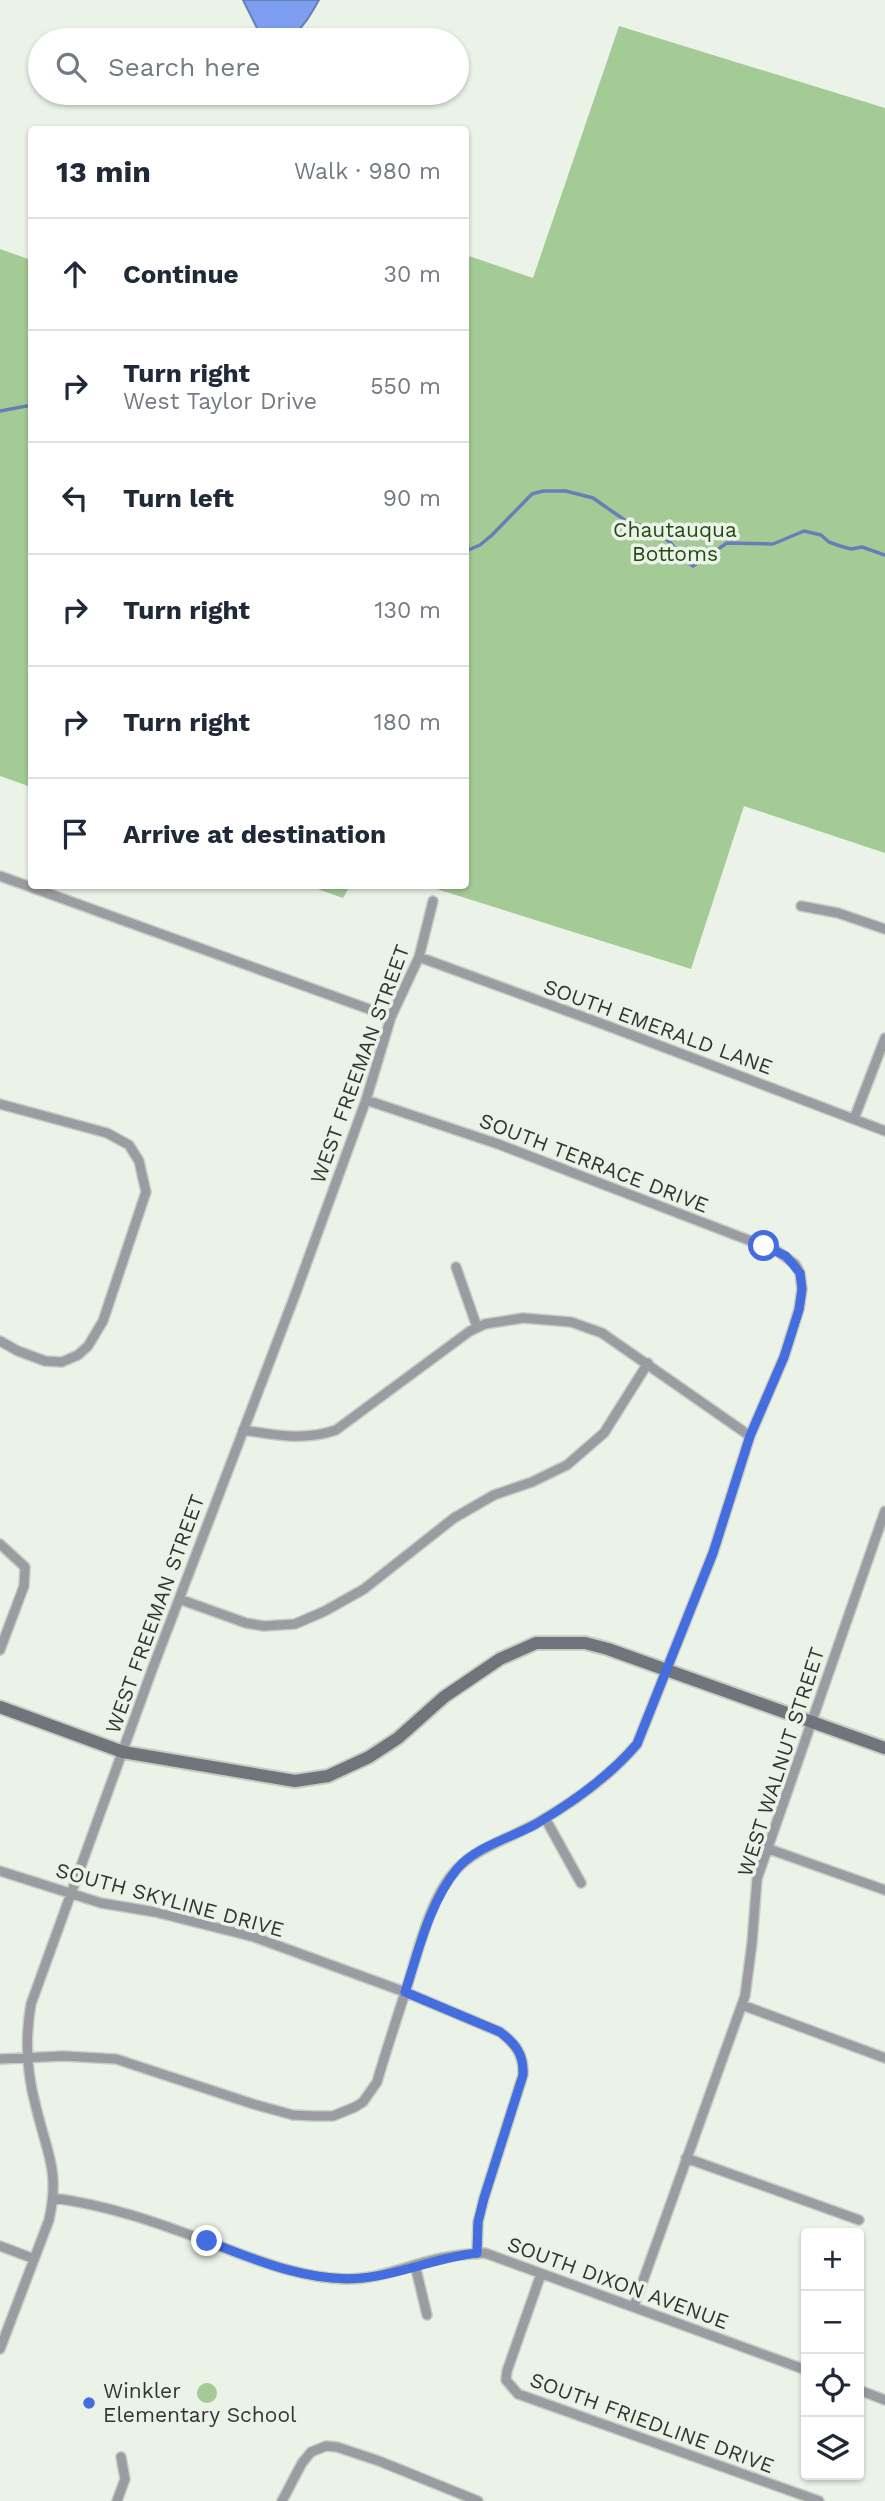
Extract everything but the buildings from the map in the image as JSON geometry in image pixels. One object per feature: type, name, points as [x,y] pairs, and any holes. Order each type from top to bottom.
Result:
[{"type":"street","points":[[0,876],[28,886]]},
{"type":"street","points":[[36,889],[391,1017]]},
{"type":"street","name":"WEST FREEMAN STREET","points":[[0,2349],[48,2220],[53,2198],[49,2147],[36,2107],[28,2059],[27,2024],[31,2004],[69,1894],[295,1295],[366,1100],[391,1017],[419,957],[433,901]]},
{"type":"street","points":[[801,906],[838,913],[885,929]]},
{"type":"street","name":"SOUTH EMERALD LANE","points":[[419,957],[885,1131]]},
{"type":"street","points":[[854,1119],[885,1038]]},
{"type":"street","name":"SOUTH TERRACE DRIVE","points":[[366,1100],[499,1144],[777,1251],[795,1264],[800,1273],[802,1289],[799,1310],[784,1357],[750,1436]]},
{"type":"street","points":[[0,1104],[107,1133],[129,1145],[139,1161],[146,1192],[103,1321],[88,1346],[62,1362],[45,1361],[0,1341]]},
{"type":"street","points":[[456,1267],[477,1328]]},
{"type":"street","points":[[0,2059],[64,2056],[116,2059],[253,2104],[302,2115],[333,2116],[363,2102],[377,2082],[428,1920],[445,1886],[459,1867],[474,1854],[545,1818],[595,1784],[637,1744],[713,1553],[750,1436],[602,1333],[571,1322],[523,1318],[485,1324],[477,1328],[336,1430],[318,1436],[303,1437],[243,1430]]},
{"type":"street","points":[[179,1600],[246,1623],[264,1626],[295,1624],[325,1611],[364,1589],[454,1518],[494,1494],[532,1482],[567,1465],[604,1433],[648,1363]]},
{"type":"street","name":"WEST WALNUT STREET","points":[[634,2306],[742,2006],[752,1942],[757,1880],[766,1848],[885,1511]]},
{"type":"street","points":[[0,1544],[24,1566],[24,1586],[0,1650]]},
{"type":"street","points":[[0,1707],[123,1752],[295,1781],[328,1776],[369,1757],[398,1738],[444,1697],[500,1659],[536,1643],[585,1643],[885,1748]]},
{"type":"street","points":[[545,1818],[582,1883]]},
{"type":"street","points":[[766,1848],[885,1890]]},
{"type":"street","name":"SOUTH SKYLINE DRIVE","points":[[0,1871],[101,1903],[155,1912],[254,1937],[405,1992],[500,2032],[514,2042],[522,2057],[523,2075],[478,2222],[477,2253]]},
{"type":"street","points":[[742,2006],[885,2058]]},
{"type":"street","points":[[686,2158],[859,2220]]},
{"type":"street","name":"SOUTH DIXON AVENUE","points":[[53,2198],[90,2203],[133,2214],[262,2263],[344,2279],[365,2278],[452,2256],[485,2253],[801,2368]]},
{"type":"street","points":[[0,2246],[32,2258]]},
{"type":"street","points":[[415,2266],[427,2315]]},
{"type":"street","name":"SOUTH FRIEDLINE DRIVE","points":[[541,2274],[507,2371],[506,2380],[518,2394],[819,2501]]},
{"type":"street","points":[[864,2392],[885,2400]]},
{"type":"street","points":[[282,2501],[302,2463],[311,2452],[326,2446],[379,2461],[478,2501]]},
{"type":"street","points":[[117,2501],[125,2479],[121,2457]]},
{"type":"green space","name":"Chautauqua Bottoms","points":[[619,26],[885,108],[885,853],[744,806],[691,969],[437,889],[469,889],[469,256],[533,278]]},
{"type":"green space","points":[[0,249],[28,259],[28,786],[0,776]]},
{"type":"green space","points":[[318,889],[348,889],[343,898]]},
{"type":"green space","points":[[207,2383],[214,2386],[217,2393],[214,2400],[207,2403],[200,2400],[197,2393],[200,2386]]},
{"type":"water","points":[[243,0],[319,0],[300,28],[257,28]]},
{"type":"waterway","points":[[0,411],[28,406]]},
{"type":"waterway","points":[[469,550],[492,535],[532,494],[566,491],[593,498],[626,521],[653,529],[693,566],[727,543],[773,544],[804,531],[821,535],[840,546],[851,549],[862,547],[885,555]]},
{"type":"place","name":"Winkler Elementary School","points":[[89,2403]]},
{"type":"route","points":[[207,2241],[262,2263],[344,2279],[365,2278],[452,2256],[477,2253],[478,2222],[523,2075],[522,2057],[514,2042],[500,2032],[405,1992],[428,1920],[445,1886],[459,1867],[474,1854],[536,1824],[574,1801],[624,1759],[637,1744],[713,1553],[750,1436],[784,1357],[799,1310],[802,1289],[800,1273],[786,1256],[764,1246]]}]
